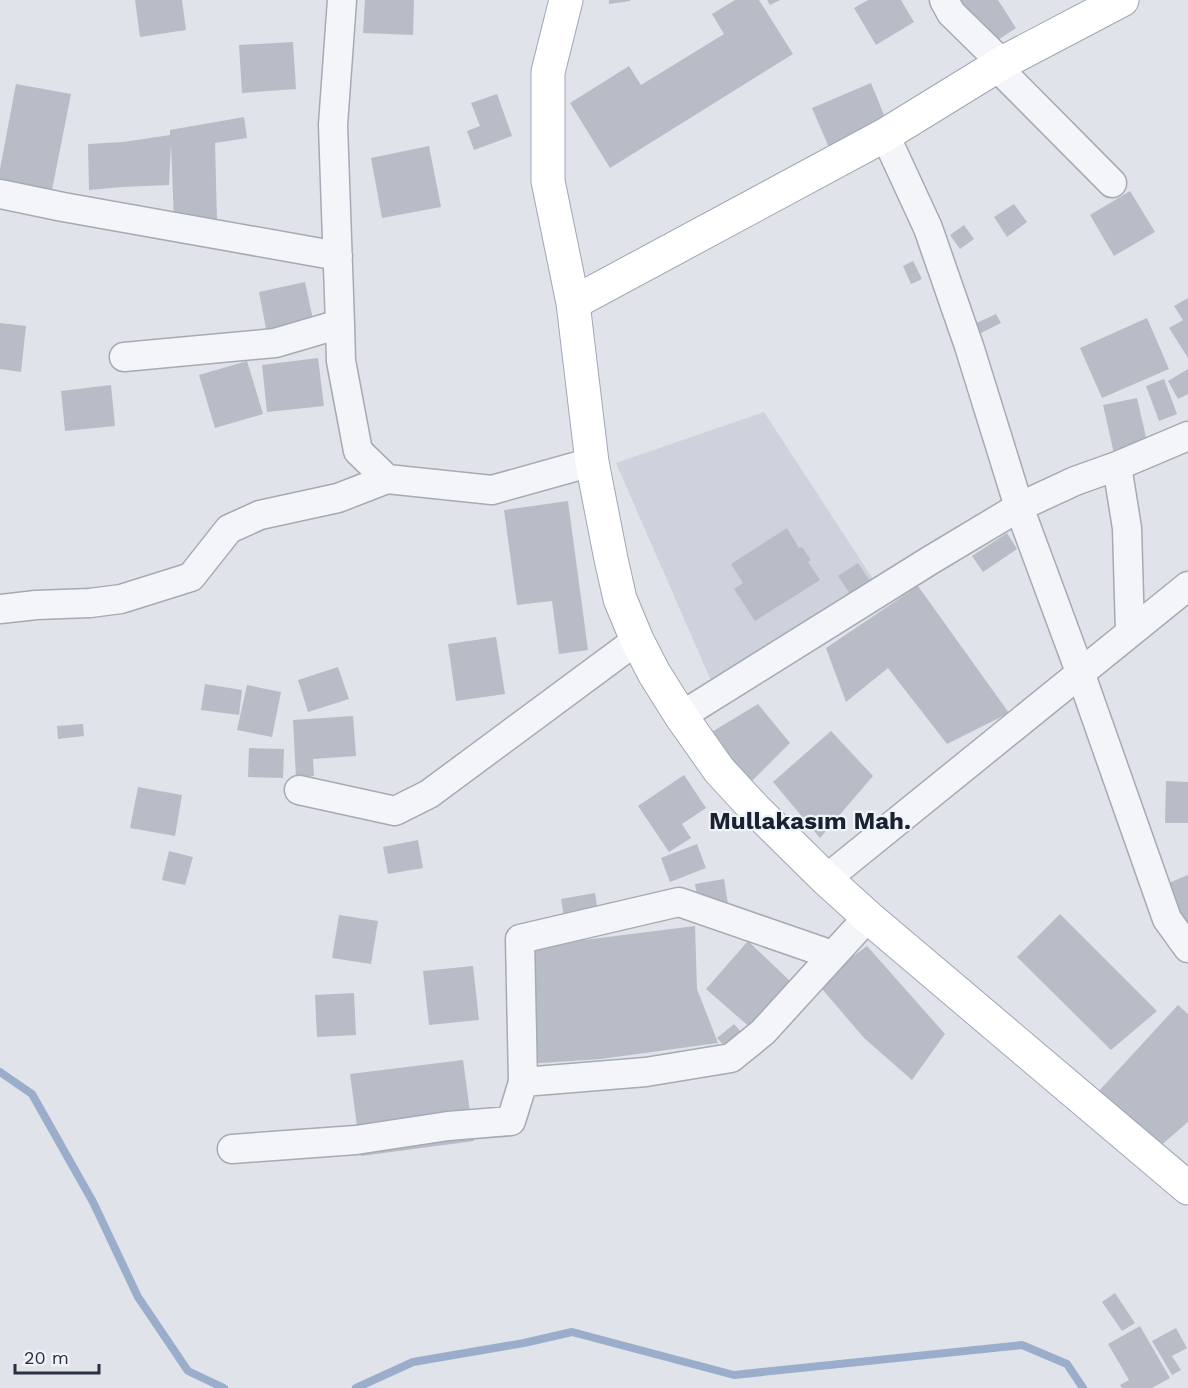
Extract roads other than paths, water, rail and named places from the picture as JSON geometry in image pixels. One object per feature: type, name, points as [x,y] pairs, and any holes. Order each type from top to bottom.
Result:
[{"type":"main road","points":[[566,0],[548,72],[548,181],[573,303],[592,462],[611,560],[620,599],[654,673],[719,770],[826,879],[1188,1188]]},
{"type":"main road","points":[[573,303],[885,135],[999,64],[1122,0]]},
{"type":"street","points":[[342,0],[333,124],[341,361],[358,451],[387,479]]},
{"type":"street","points":[[944,0],[951,13],[1113,183]]},
{"type":"street","points":[[885,135],[928,228],[969,346],[1019,507],[1167,919],[1188,948]]},
{"type":"street","points":[[0,194],[338,256]]},
{"type":"street","points":[[124,357],[275,343],[340,324]]},
{"type":"street","points":[[681,716],[1019,507],[1075,481],[1118,466],[1188,436]]},
{"type":"street","points":[[0,609],[121,599],[190,577],[230,529],[260,515],[338,498],[387,479],[492,490],[592,462]]},
{"type":"street","points":[[1118,466],[1127,528],[1131,632]]},
{"type":"street","points":[[826,879],[1188,586]]},
{"type":"street","points":[[298,790],[394,811],[429,794],[637,640]]},
{"type":"street","points":[[232,1149],[356,1140],[448,1126],[512,1121],[523,1082],[520,939],[679,902],[832,955]]},
{"type":"street","points":[[523,1082],[646,1072],[731,1058],[763,1032],[868,917]]},
{"type":"waterway","points":[[0,1072],[32,1094],[93,1202],[138,1297],[188,1371],[224,1388]]},
{"type":"waterway","points":[[356,1388],[413,1362],[524,1343],[572,1332],[734,1375],[1022,1345],[1067,1364],[1083,1388]]},
{"type":"district","name":"Mullakasım Mah.","points":[[810,821]]}]
